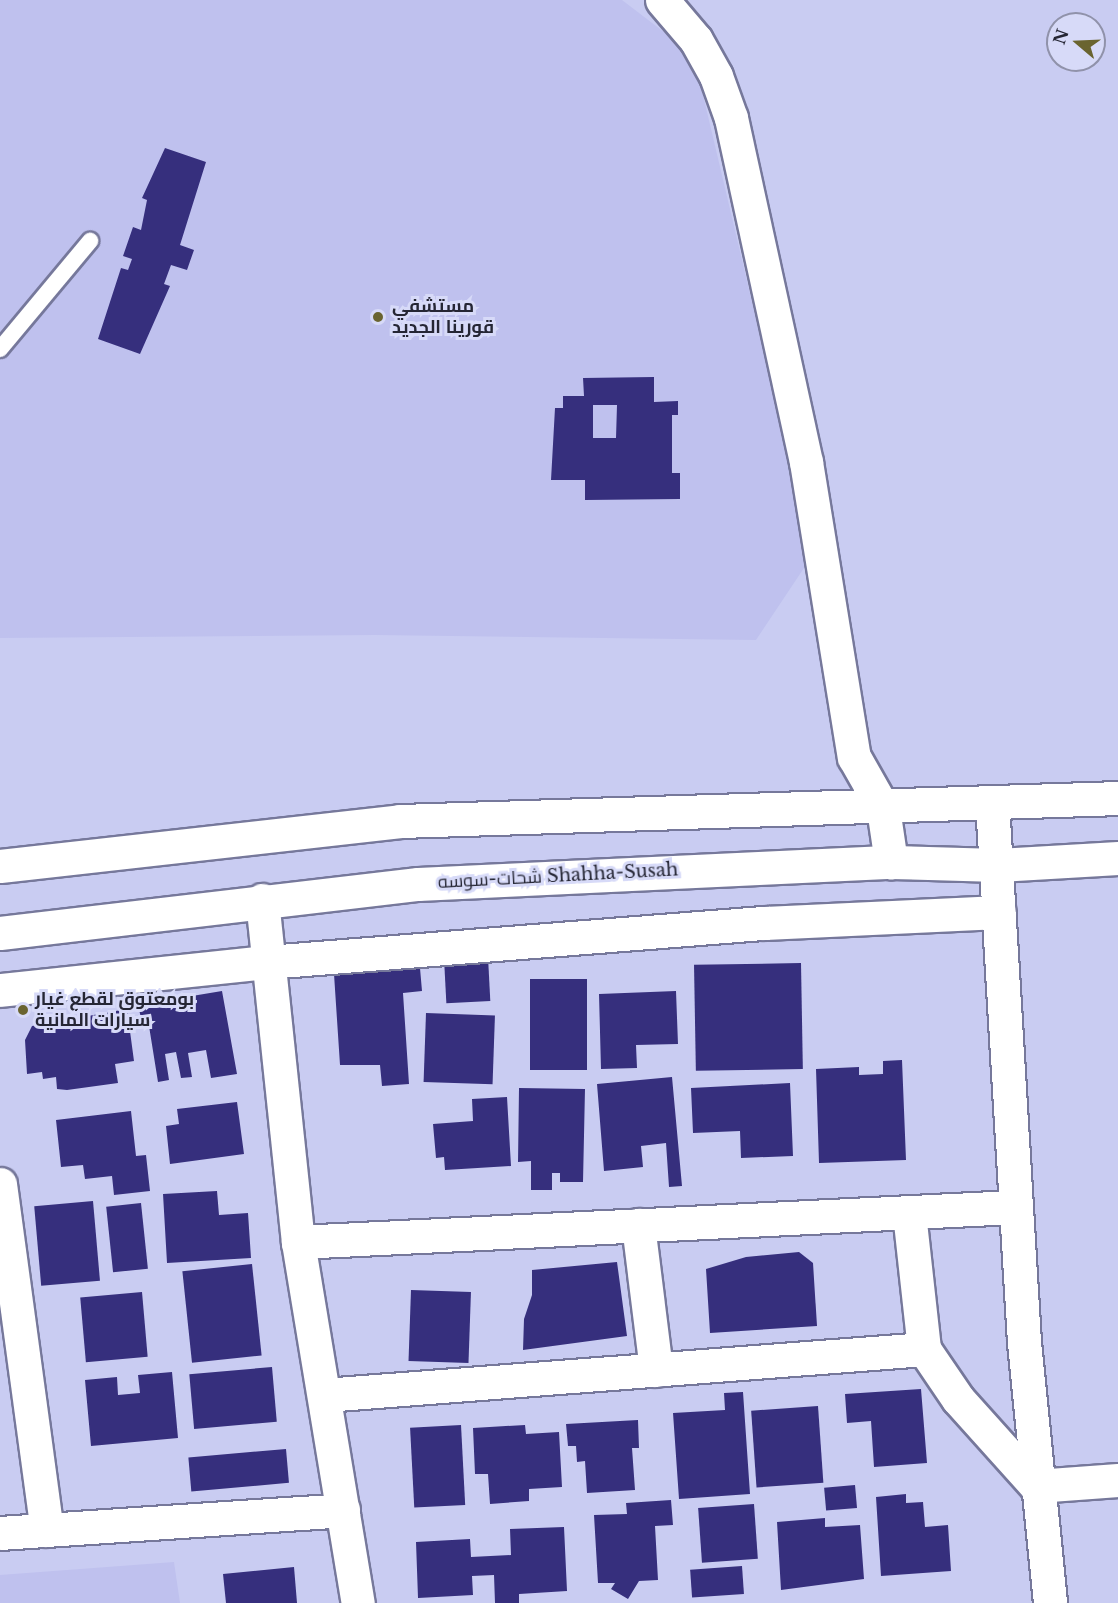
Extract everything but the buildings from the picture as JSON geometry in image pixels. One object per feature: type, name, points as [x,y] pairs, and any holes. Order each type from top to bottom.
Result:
[{"type":"street","points":[[662,0],[696,40],[716,76],[731,118],[806,462],[854,757],[883,808],[891,862]]},
{"type":"street","points":[[0,866],[400,821],[883,808],[1118,798]]},
{"type":"street","points":[[992,802],[998,865],[1014,1207],[1036,1486],[1050,1603]]},
{"type":"street","name":"شحات-سوسه Shahha-Susah","points":[[0,933],[262,900],[442,882],[891,862],[998,865],[1118,858]]},
{"type":"street","points":[[262,900],[298,1242],[358,1603]]},
{"type":"street","points":[[0,990],[267,962],[765,922],[999,912]]},
{"type":"street","points":[[0,1184],[47,1530]]},
{"type":"street","points":[[298,1242],[1014,1207]]},
{"type":"street","points":[[909,1213],[924,1349],[958,1399],[1036,1486]]},
{"type":"street","points":[[638,1225],[656,1370]]},
{"type":"street","points":[[324,1395],[924,1349]]},
{"type":"street","points":[[1036,1486],[1118,1480]]},
{"type":"street","points":[[0,1533],[343,1510]]},
{"type":"lane","points":[[0,349],[90,241]]},
{"type":"shaded area","name":"مستشفي قورينا الجديد","points":[[0,0],[622,0],[677,42],[699,78],[812,556],[756,640],[375,635],[0,638]]},
{"type":"shaded area","points":[[174,1562],[180,1603],[0,1603],[0,1575]]},
{"type":"place","name":"مستشفي قورينا الجديد","points":[[378,317]]},
{"type":"place","name":"بومعتوق لقطع غيار سيارات المانية","points":[[23,1010]]}]
